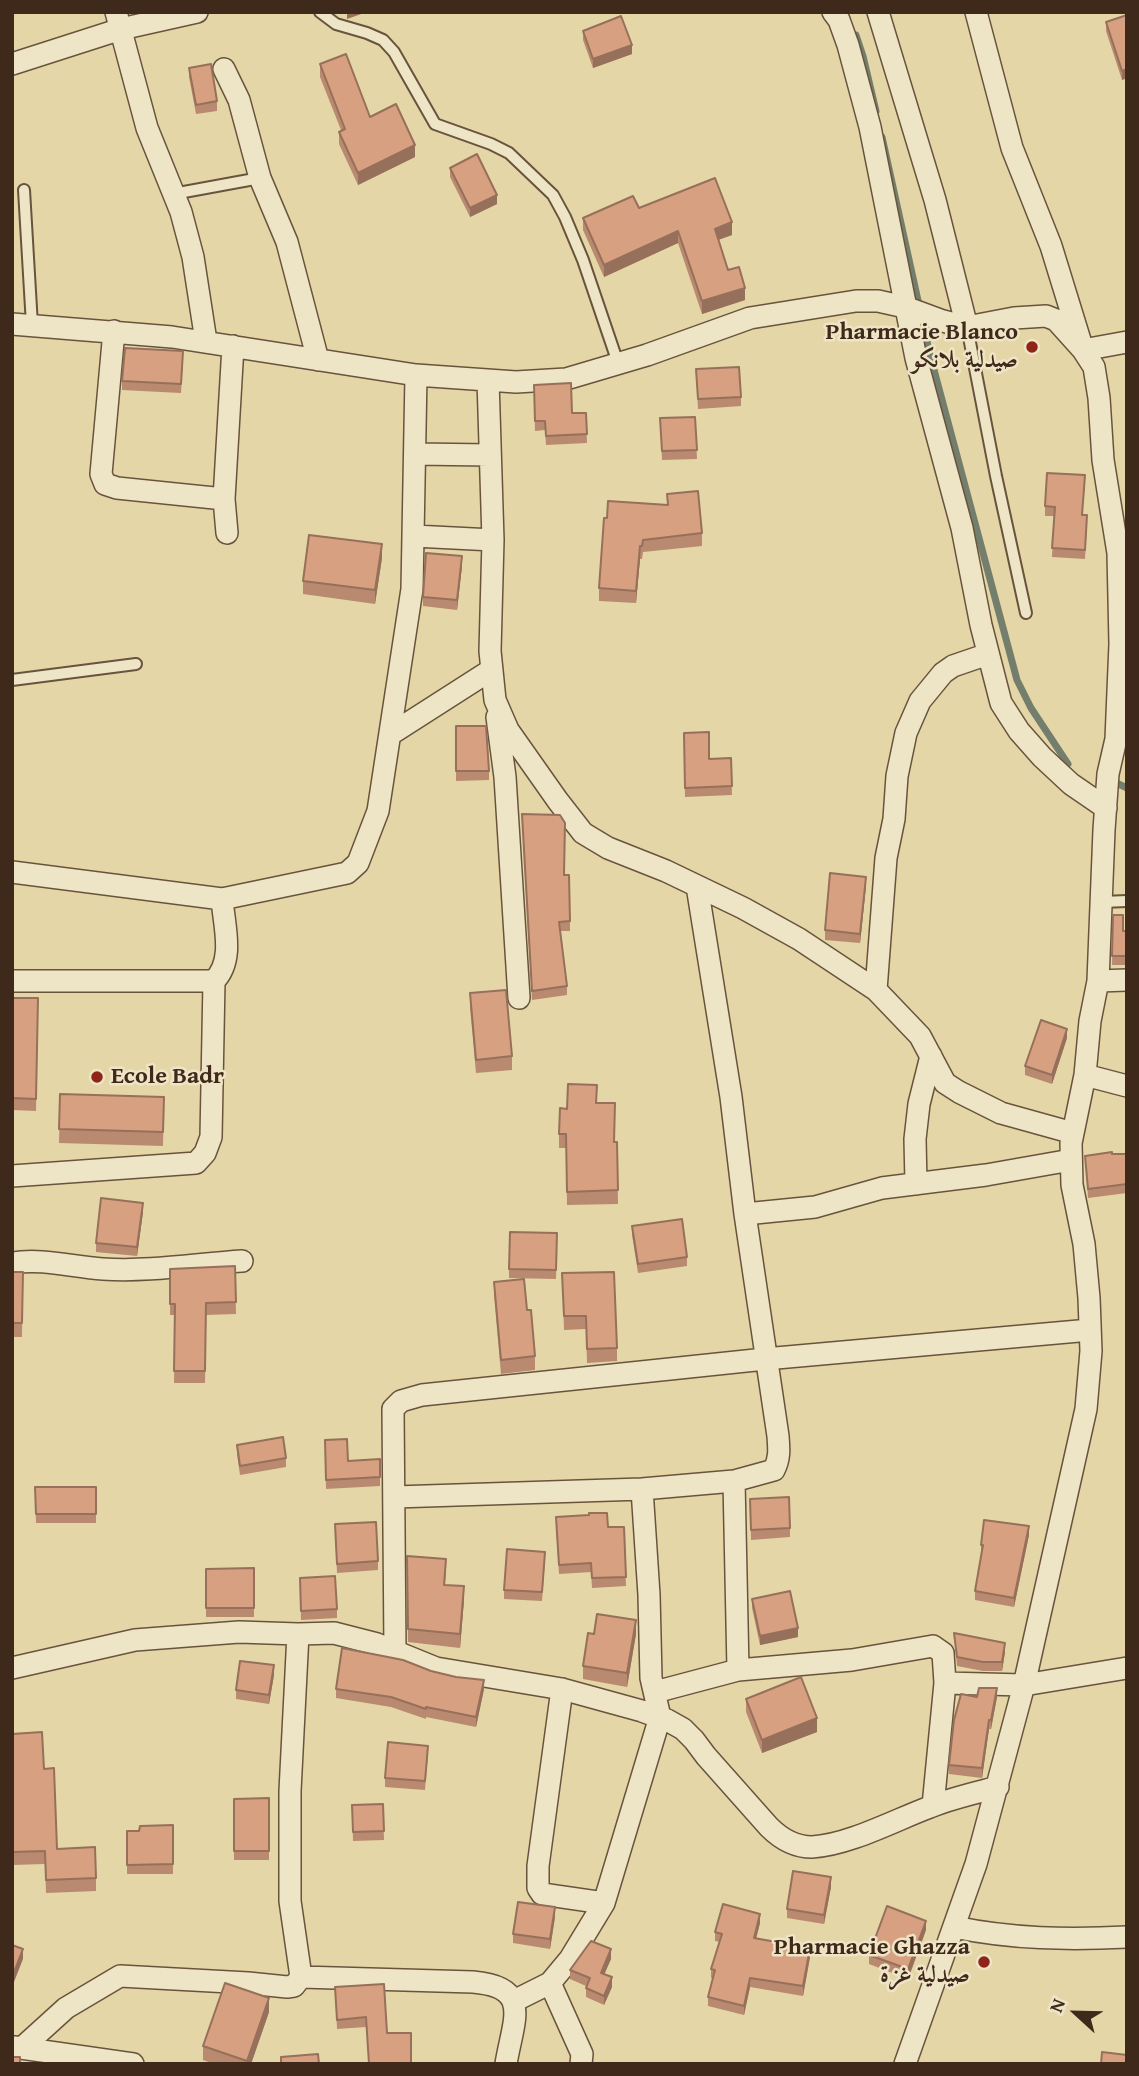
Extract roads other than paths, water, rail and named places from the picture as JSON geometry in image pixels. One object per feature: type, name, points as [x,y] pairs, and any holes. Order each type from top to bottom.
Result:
[{"type":"street","points":[[12,64],[118,21],[197,12]]},
{"type":"street","points":[[833,12],[839,20],[848,45],[870,128],[910,309],[916,358],[962,528],[1001,703],[1019,731],[1042,757],[1071,784],[1106,808]]},
{"type":"street","points":[[878,12],[944,234],[967,327]]},
{"type":"street","points":[[976,12],[1012,148],[1051,246],[1083,350]]},
{"type":"street","points":[[118,21],[147,128],[173,194],[193,257],[206,341]]},
{"type":"street","points":[[224,69],[239,100],[260,178],[287,242],[318,360]]},
{"type":"street","points":[[22,325],[206,341],[416,375],[516,382],[566,379],[750,318],[856,301],[878,301],[967,327],[1014,318],[1046,316],[1056,320],[1083,350],[1094,367],[1099,398],[1102,460],[1118,553],[1123,625],[1121,742],[1108,774],[1098,981],[1071,1160],[1072,1185],[1084,1244],[1090,1330],[1086,1409],[1024,1685],[998,1787],[976,1864],[905,2064]]},
{"type":"street","points":[[114,331],[101,474],[105,484],[117,488],[224,499]]},
{"type":"street","points":[[1083,350],[1127,342]]},
{"type":"street","points":[[227,533],[224,499],[233,346]]},
{"type":"street","points":[[12,872],[222,899],[347,873],[358,863],[378,811],[412,589],[416,375]]},
{"type":"street","points":[[488,380],[493,540],[491,670],[505,777],[519,998]]},
{"type":"street","points":[[415,454],[491,455]]},
{"type":"street","points":[[414,536],[493,540]]},
{"type":"street","points":[[876,990],[886,858],[906,733],[920,701],[943,673],[953,666],[988,654]]},
{"type":"street","points":[[391,734],[491,670]]},
{"type":"street","points":[[495,700],[508,730],[525,758],[583,833],[608,848],[697,886],[799,939],[876,990],[920,1036],[945,1083],[959,1092],[1001,1113],[1073,1133]]},
{"type":"street","points":[[395,1497],[642,1489],[734,1481],[774,1470],[780,1455],[731,1097],[697,886]]},
{"type":"street","points":[[12,1177],[196,1163],[205,1153],[211,1137],[214,981],[223,972],[227,957],[222,899]]},
{"type":"street","points":[[1098,981],[1127,979]]},
{"type":"street","points":[[12,981],[214,981]]},
{"type":"street","points":[[916,1184],[915,1139],[919,1104],[931,1056]]},
{"type":"street","points":[[1085,1075],[1127,1086]]},
{"type":"street","points":[[745,1214],[815,1207],[881,1188],[986,1175],[1071,1160]]},
{"type":"street","points":[[12,1263],[39,1261],[103,1269],[157,1268],[242,1261]]},
{"type":"street","points":[[395,1651],[394,1409],[401,1401],[422,1395],[765,1359],[1090,1330]]},
{"type":"street","points":[[734,1481],[738,1670]]},
{"type":"street","points":[[514,2001],[550,1983],[570,1959],[604,1903],[660,1717],[651,1667],[642,1489]]},
{"type":"street","points":[[12,1668],[135,1640],[240,1632],[334,1633],[395,1651],[436,1668],[562,1689],[660,1717],[689,1734],[769,1827],[790,1843],[813,1847],[868,1832],[933,1806],[998,1787]]},
{"type":"street","points":[[18,2047],[66,2008],[120,1976],[287,1987],[294,1986],[301,1977],[290,1901],[290,1791],[298,1634]]},
{"type":"street","points":[[655,1692],[738,1670],[852,1660],[933,1646],[943,1653],[945,1683],[933,1806]]},
{"type":"street","points":[[945,1683],[1024,1685],[1127,1668]]},
{"type":"street","points":[[562,1689],[538,1866],[538,1888],[542,1895],[604,1903]]},
{"type":"street","points":[[954,1927],[1027,1938],[1070,1940],[1127,1937]]},
{"type":"street","points":[[301,1977],[489,1983],[508,1990],[514,2001],[514,2020],[506,2064]]},
{"type":"street","points":[[550,1983],[582,2054],[581,2064]]},
{"type":"street","points":[[18,2047],[133,2064]]},
{"type":"lane","points":[[320,12],[336,24],[383,40],[394,52],[435,124],[509,153],[553,195],[583,260],[618,363]]},
{"type":"lane","points":[[173,194],[260,178]]},
{"type":"lane","points":[[22,325],[24,190]]},
{"type":"lane","points":[[967,327],[1026,613]]},
{"type":"lane","points":[[12,680],[136,664]]},
{"type":"lane","points":[[1102,902],[1127,901]]},
{"type":"waterway","points":[[856,35],[876,111]]},
{"type":"waterway","points":[[882,137],[930,355],[1017,680],[1031,708],[1068,764]]},
{"type":"waterway","points":[[1110,780],[1127,788]]},
{"type":"place","name":"Pharmacie Blanco صيدلية بلانكو","points":[[1032,347]]},
{"type":"place","name":"Ecole Badr","points":[[97,1077]]},
{"type":"place","name":"Pharmacie Ghazza صيدلية غزة","points":[[984,1962]]}]
